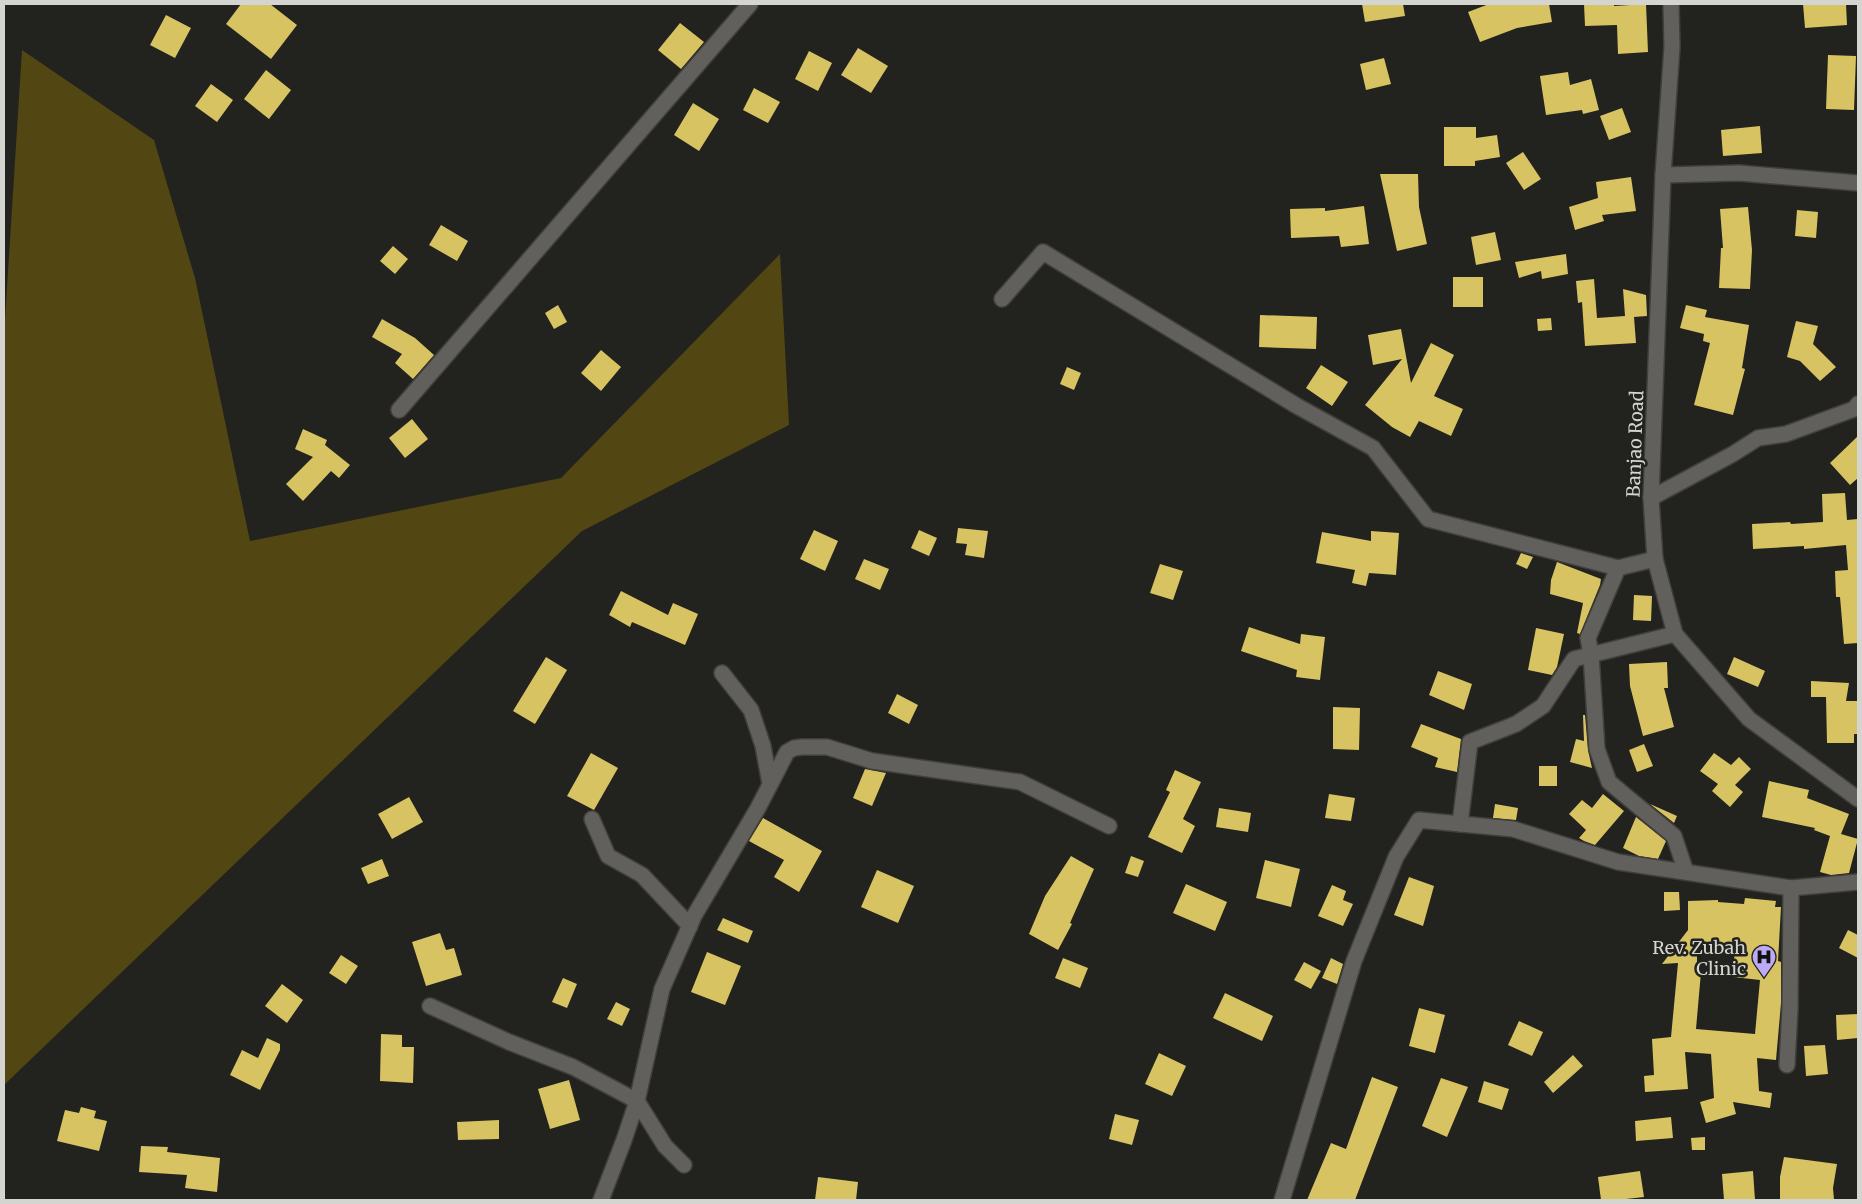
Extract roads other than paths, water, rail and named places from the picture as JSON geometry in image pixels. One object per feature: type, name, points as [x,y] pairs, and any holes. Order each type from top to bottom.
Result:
[{"type":"street","points":[[399,410],[750,4]]},
{"type":"street","name":"Banjao Road","points":[[1671,4],[1672,47],[1663,175],[1651,498],[1655,559],[1675,634],[1749,719],[1858,799]]},
{"type":"street","points":[[1663,175],[1739,173],[1858,183]]},
{"type":"street","points":[[1002,299],[1043,252],[1297,406],[1373,448],[1428,519],[1618,568],[1655,559]]},
{"type":"street","points":[[1651,498],[1733,454],[1758,438],[1786,434],[1854,409],[1858,404]]},
{"type":"street","points":[[1618,568],[1588,638],[1591,655],[1597,749],[1609,782],[1674,836],[1686,872]]},
{"type":"street","points":[[1460,824],[1470,742],[1516,724],[1543,706],[1574,660],[1675,634]]},
{"type":"street","points":[[722,673],[751,710],[763,746],[770,784]]},
{"type":"street","points":[[601,1200],[637,1100],[662,990],[690,926],[787,752],[794,748],[802,747],[827,748],[872,761],[1020,782],[1109,826]]},
{"type":"street","points":[[592,819],[608,856],[642,875],[690,926]]},
{"type":"street","points":[[1282,1200],[1354,961],[1396,857],[1419,820],[1513,829],[1618,862],[1791,888],[1858,882]]},
{"type":"street","points":[[1787,1066],[1790,1009],[1791,888]]},
{"type":"street","points":[[430,1006],[509,1042],[572,1067],[637,1100],[665,1146],[684,1165]]},
{"type":"place","name":"Rev. Zubah Clinic","points":[[1764,978]]}]
